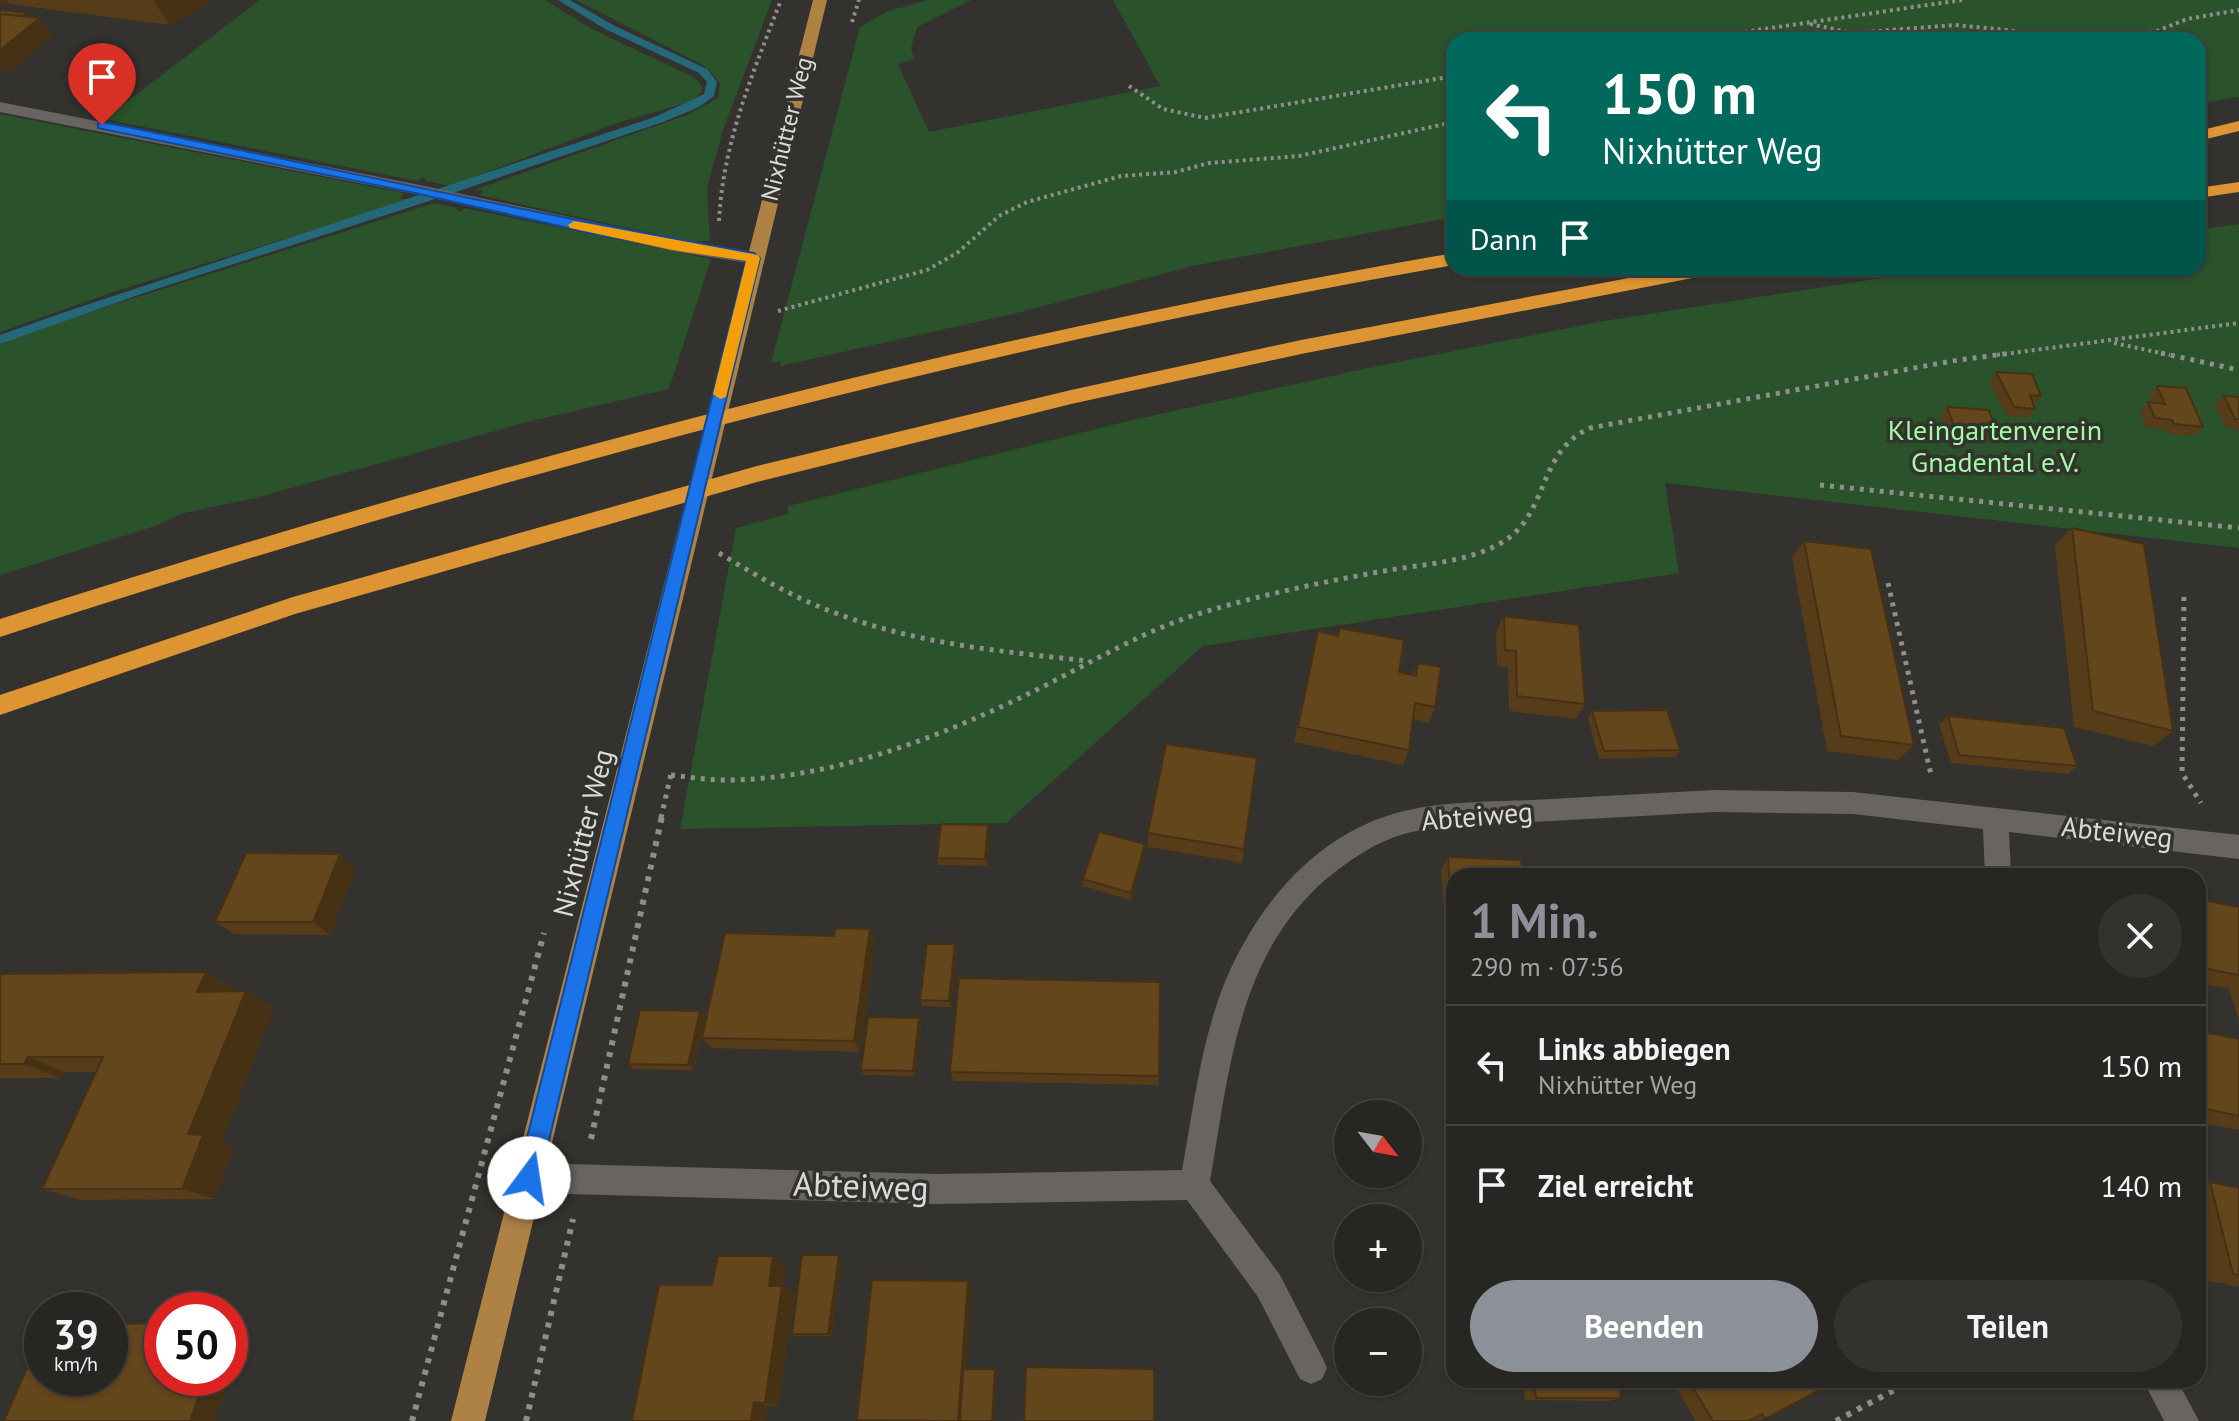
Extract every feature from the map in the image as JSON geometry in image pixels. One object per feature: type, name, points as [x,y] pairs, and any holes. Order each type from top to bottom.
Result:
[{"type":"highway","points":[[2206,136],[2239,126]]},
{"type":"highway","points":[[2206,137],[2239,135]]},
{"type":"highway","points":[[2206,192],[2239,187]]},
{"type":"highway","points":[[0,628],[306,533],[657,433],[1191,307],[1446,260]]},
{"type":"highway","points":[[0,705],[293,606],[757,474],[1071,397],[1301,347],[1671,276]]},
{"type":"main road","name":"Nixhütter Weg","points":[[468,1421],[820,0]]},
{"type":"street","points":[[0,107],[754,258]]},
{"type":"street","name":"Abteiweg","points":[[529,1178],[936,1189],[1194,1185],[1228,1014],[1243,970],[1270,920],[1298,887],[1347,848],[1399,824],[1440,816],[1714,801],[1853,803],[2233,846]]},
{"type":"street","points":[[1995,818],[1998,868]]},
{"type":"street","points":[[1194,1185],[1269,1286],[1311,1368]]},
{"type":"street","points":[[2163,1388],[2182,1421]]},
{"type":"path","points":[[719,253],[719,192],[734,126],[781,0]]},
{"type":"path","points":[[850,34],[859,0]]},
{"type":"path","points":[[1744,32],[1962,0]]},
{"type":"path","points":[[2148,32],[2187,19],[2239,10]]},
{"type":"path","points":[[1805,23],[1847,32]]},
{"type":"path","points":[[1865,32],[1955,25],[2012,32]]},
{"type":"path","points":[[1129,86],[1163,109],[1205,118],[1446,77]]},
{"type":"path","points":[[778,299],[775,312],[927,270],[957,253],[1011,208],[1121,176],[1176,172],[1209,163],[1299,156],[1446,124]]},
{"type":"path","points":[[671,775],[731,780],[796,772],[882,751],[952,728],[1028,694],[1142,635],[1198,614],[1298,587],[1470,555],[1502,543],[1523,527],[1536,508],[1570,438],[1590,428],[1952,361],[2239,323]]},
{"type":"path","points":[[2109,342],[2239,370]]},
{"type":"path","points":[[1820,485],[2239,528]]},
{"type":"path","points":[[714,567],[721,537]]},
{"type":"path","points":[[718,552],[777,588],[855,621],[933,642],[1090,661]]},
{"type":"path","points":[[1888,583],[1939,811]]},
{"type":"path","points":[[2184,597],[2182,773],[2233,846]]},
{"type":"path","points":[[526,1421],[674,760]]},
{"type":"path","points":[[412,1421],[548,920]]},
{"type":"path","points":[[1836,1421],[1898,1388]]},
{"type":"green space","points":[[260,0],[545,0],[590,28],[695,78],[702,86],[701,92],[692,101],[617,123],[450,186],[427,181],[423,177],[417,181],[104,119]]},
{"type":"green space","points":[[576,0],[772,0],[723,130],[707,188],[710,241],[687,241],[479,195],[483,190],[472,191],[687,115],[718,98],[720,83],[705,66]]},
{"type":"green space","points":[[928,0],[971,0],[917,27],[911,48],[914,59],[898,64],[929,132],[1160,86],[1113,0],[2239,0],[2239,97],[2206,103],[2206,32],[1446,32],[1446,218],[1192,266],[1021,312],[780,366],[781,361],[771,363],[860,27],[888,11]]},
{"type":"green space","points":[[0,114],[404,193],[399,199],[414,199],[116,291],[0,332]]},
{"type":"green space","points":[[435,203],[456,208],[460,212],[465,208],[711,259],[669,389],[523,423],[255,498],[184,513],[152,527],[0,575],[0,344],[80,315]]},
{"type":"green space","name":"Kleingartenverein Gnadental e.V.","points":[[2239,224],[2239,548],[1665,483],[1679,573],[1203,646],[1006,823],[680,829],[736,528],[788,514],[788,506],[1124,422],[1359,370],[1604,321],[1895,276],[2206,276],[2206,229]]},
{"type":"building","points":[[0,10],[28,13],[24,16],[0,14]]},
{"type":"building","points":[[0,14],[40,18],[0,50]]},
{"type":"building","points":[[1996,372],[2032,374],[2041,396],[2030,395],[2035,409],[2014,407]]},
{"type":"building","points":[[2157,386],[2186,388],[2203,427],[2155,418],[2148,402],[2165,404]]},
{"type":"building","points":[[2224,396],[2239,397],[2239,419],[2235,419]]},
{"type":"building","points":[[1947,407],[1989,410],[1997,434],[1956,431]]},
{"type":"building","points":[[2072,528],[2144,544],[2173,731],[2093,711]]},
{"type":"building","points":[[1804,541],[1871,549],[1914,745],[1841,736]]},
{"type":"building","points":[[1504,616],[1579,625],[1585,704],[1517,696],[1516,651],[1505,650]]},
{"type":"building","points":[[1340,628],[1404,640],[1399,672],[1416,676],[1418,663],[1441,667],[1435,707],[1415,703],[1409,750],[1298,727],[1318,631],[1338,636]]},
{"type":"building","points":[[1667,710],[1680,750],[1604,751],[1592,711]]},
{"type":"building","points":[[1948,716],[2064,728],[2077,766],[1959,755]]},
{"type":"building","points":[[1166,744],[1257,758],[1244,849],[1148,833]]},
{"type":"building","points":[[941,824],[988,825],[985,859],[937,858]]},
{"type":"building","points":[[1099,832],[1145,844],[1131,893],[1083,879]]},
{"type":"building","points":[[246,853],[340,854],[313,922],[215,922]]},
{"type":"building","points":[[1448,857],[1521,860],[1522,868],[1449,868]]},
{"type":"building","points":[[2206,901],[2239,907],[2239,975],[2206,969]]},
{"type":"building","points":[[836,928],[870,929],[854,1041],[702,1038],[725,933],[834,936]]},
{"type":"building","points":[[927,944],[955,944],[949,1001],[920,1000]]},
{"type":"building","points":[[206,972],[197,992],[246,991],[188,1134],[203,1135],[182,1189],[42,1189],[103,1057],[28,1057],[24,1064],[0,1064],[0,974]]},
{"type":"building","points":[[959,978],[1160,982],[1159,1076],[950,1072]]},
{"type":"building","points":[[640,1010],[700,1011],[688,1065],[628,1064]]},
{"type":"building","points":[[868,1017],[919,1018],[913,1071],[861,1070]]},
{"type":"building","points":[[2206,1033],[2239,1039],[2239,1116],[2206,1109]]},
{"type":"building","points":[[2210,1182],[2239,1188],[2239,1275],[2233,1274]]},
{"type":"building","points":[[802,1255],[839,1255],[828,1334],[792,1334]]},
{"type":"building","points":[[718,1256],[773,1256],[769,1286],[782,1286],[765,1403],[754,1402],[751,1421],[632,1421],[659,1285],[712,1285]]},
{"type":"building","points":[[872,1280],[968,1281],[958,1421],[857,1420]]},
{"type":"building","points":[[144,1323],[144,1396],[199,1396],[190,1421],[4,1421],[24,1375],[24,1396],[128,1396],[128,1324]]},
{"type":"building","points":[[1026,1367],[1154,1369],[1154,1421],[1024,1421]]},
{"type":"building","points":[[963,1369],[995,1369],[992,1421],[960,1421]]},
{"type":"building","points":[[1534,1388],[1619,1388],[1621,1398],[1536,1398]]},
{"type":"building","points":[[1693,1388],[1823,1388],[1765,1419],[1762,1414],[1749,1421],[1713,1421]]},
{"type":"waterway","points":[[0,340],[659,119],[709,96],[712,82],[703,71],[609,27],[563,0]]},
{"type":"slow traffic","points":[[574,225],[754,258],[720,394]]},
{"type":"route","points":[[102,125],[410,188],[600,231],[754,258],[529,1178]]}]
